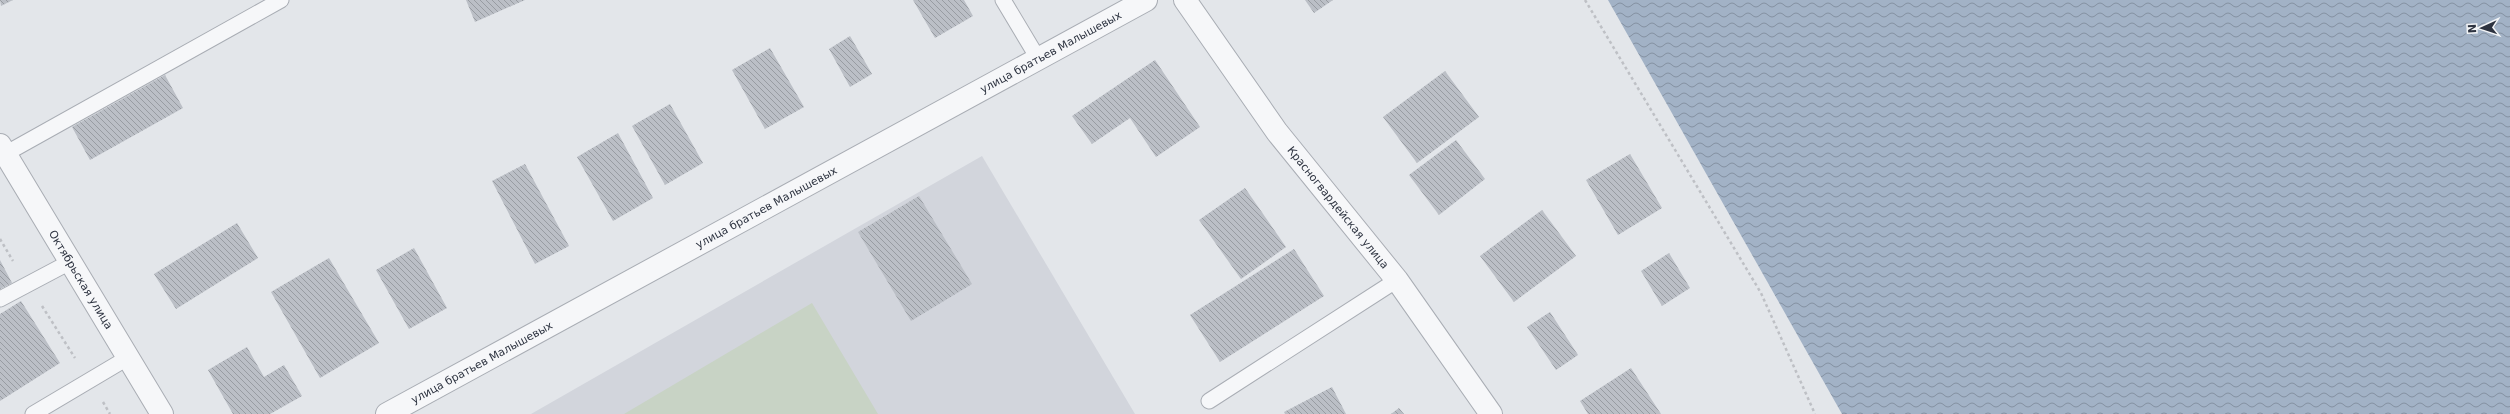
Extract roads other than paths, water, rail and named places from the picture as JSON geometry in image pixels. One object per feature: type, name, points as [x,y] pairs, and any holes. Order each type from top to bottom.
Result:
[{"type":"street","name":"улица братьев Малышевых","points":[[387,414],[1039,60],[1146,0]]},
{"type":"street","name":"Красногвардейская улица","points":[[1185,0],[1276,132],[1397,280],[1491,414]]},
{"type":"street","name":"Октябрьская улица","points":[[3,149],[162,414]]},
{"type":"lane","points":[[3,149],[281,0]]},
{"type":"lane","points":[[1002,0],[1039,60]]},
{"type":"lane","points":[[0,299],[70,262]]},
{"type":"lane","points":[[1209,401],[1397,280]]},
{"type":"lane","points":[[33,414],[129,357]]},
{"type":"water","points":[[1608,0],[2510,0],[2510,414],[1842,414]]}]
